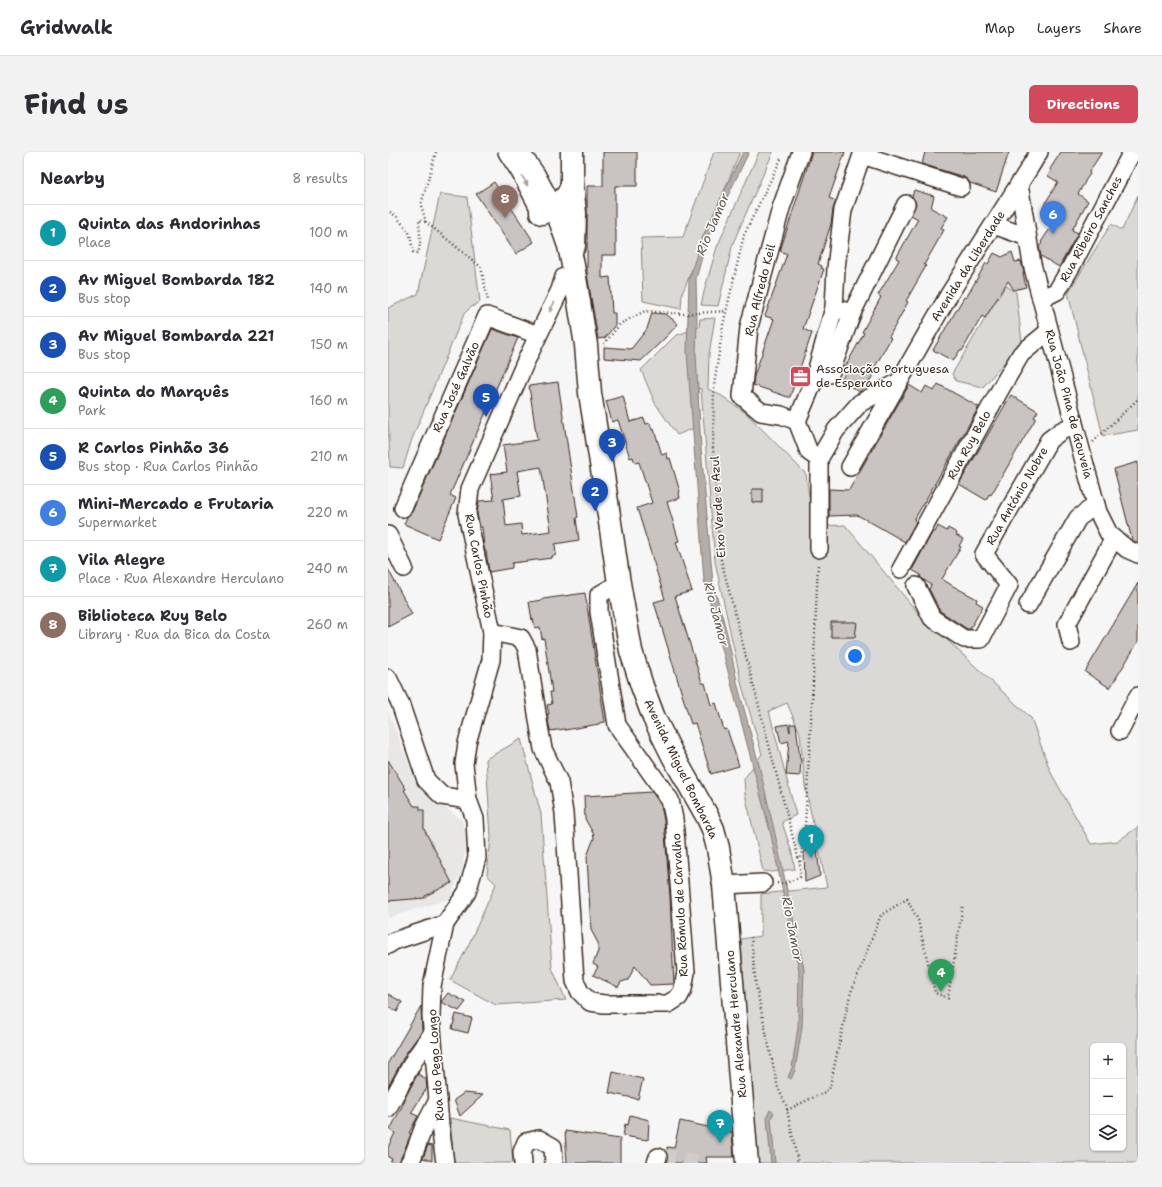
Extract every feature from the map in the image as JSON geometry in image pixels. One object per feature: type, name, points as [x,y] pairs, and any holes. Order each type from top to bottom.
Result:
[{"type":"main road","name":"Avenida Miguel Bombarda","points":[[569,271],[575,213],[572,183],[572,152]]},
{"type":"main road","name":"Avenida Miguel Bombarda","points":[[572,183],[566,198],[547,209],[560,220],[569,246],[569,271],[586,345],[590,393],[631,651],[648,703],[660,731],[713,829],[718,848],[724,885]]},
{"type":"main road","name":"Rua Alexandre Herculano","points":[[724,885],[747,1163]]},
{"type":"street","points":[[507,152],[547,209]]},
{"type":"street","points":[[519,152],[536,174],[547,209]]},
{"type":"street","name":"Rua Alfredo Keil","points":[[797,421],[781,415],[761,412],[742,396],[749,327],[781,208],[801,152]]},
{"type":"street","name":"Avenida da Liberdade","points":[[850,467],[950,293],[1039,152]]},
{"type":"street","name":"Rua Ribeiro Sanches","points":[[1041,299],[1057,291],[1132,152]]},
{"type":"street","points":[[819,460],[809,452],[797,421],[813,382],[834,308],[836,268],[843,210],[862,155],[961,187]]},
{"type":"street","name":"Rua João Pina de Gouveia","points":[[1019,184],[1032,264],[1098,512],[1109,534],[1127,549],[1138,554]]},
{"type":"street","points":[[830,374],[852,313],[906,204]]},
{"type":"street","points":[[994,225],[1028,237]]},
{"type":"street","name":"Rua Carlos Pinhão","points":[[468,800],[464,764],[467,743],[491,660],[492,632],[467,514],[470,489],[525,363],[569,271]]},
{"type":"street","points":[[834,308],[852,313]]},
{"type":"street","name":"Rua José Galvão","points":[[404,508],[487,316],[491,317]]},
{"type":"street","points":[[491,317],[538,335]]},
{"type":"street","name":"Rua Ruy Belo","points":[[901,569],[1021,354],[1049,331]]},
{"type":"street","points":[[819,549],[819,460],[836,430],[860,404],[899,382]]},
{"type":"street","name":"Rua António Nobre","points":[[916,586],[932,618],[964,639],[981,638],[1009,585],[984,554],[1049,440],[1061,431],[1074,425]]},
{"type":"street","points":[[1028,605],[1078,518],[1096,505]]},
{"type":"street","points":[[388,535],[404,568]]},
{"type":"street","points":[[1071,642],[1067,624],[1114,538]]},
{"type":"street","name":"Rua Rómulo de Carvalho","points":[[492,632],[521,638],[527,649],[543,748],[559,782],[564,813],[575,981],[580,992],[590,1002],[604,1004],[668,1004],[679,997],[683,989],[686,972],[674,819],[670,800],[617,725],[599,612],[599,601],[600,595],[619,583]]},
{"type":"street","points":[[388,678],[400,703],[426,780],[442,796],[468,800]]},
{"type":"street","points":[[1120,731],[1138,696]]},
{"type":"street","name":"Rua do Pego Longo","points":[[446,1163],[432,1034],[432,986],[445,924],[467,892],[477,858],[475,819],[468,800]]},
{"type":"street","points":[[724,885],[763,883]]},
{"type":"street","points":[[388,945],[394,941],[445,924]]},
{"type":"street","points":[[388,1108],[415,1058],[432,1034]]},
{"type":"street","points":[[409,1163],[423,1129],[438,1100]]},
{"type":"street","points":[[522,1163],[522,1152],[526,1142],[539,1139],[553,1147],[554,1163]]},
{"type":"path","points":[[426,222],[421,205],[436,152]]},
{"type":"path","name":"Eixo Verde e Azul","points":[[781,159],[744,235],[726,311],[714,386],[713,448],[720,556],[800,865]]},
{"type":"path","points":[[390,212],[397,217],[410,234],[413,252],[418,253],[421,247],[419,220],[426,222],[481,267],[491,317]]},
{"type":"path","points":[[601,346],[620,324],[644,311],[683,314],[726,311]]},
{"type":"path","points":[[1082,453],[1138,399]]},
{"type":"path","points":[[784,884],[800,877],[805,825],[812,711],[819,549]]},
{"type":"path","points":[[787,1110],[829,1090],[850,995],[881,915],[907,899],[918,920],[935,993],[948,998],[963,904]]},
{"type":"path","points":[[751,938],[756,986],[778,1088],[787,1110],[798,1163]]},
{"type":"shaded area","points":[[714,152],[740,152],[682,294],[681,309],[643,301],[641,238],[683,237]]},
{"type":"shaded area","points":[[759,152],[773,152],[733,243],[718,306],[701,305],[717,247]]},
{"type":"shaded area","points":[[440,194],[467,197],[480,302],[464,314],[412,439],[403,468],[390,467],[388,415],[388,308],[418,294]]},
{"type":"shaded area","points":[[1138,195],[1138,430],[1103,436],[1068,293],[1111,224],[1122,230]]},
{"type":"shaded area","points":[[1005,285],[1016,292],[1022,342],[983,387],[956,381],[952,374]]},
{"type":"shaded area","points":[[715,318],[709,354],[708,389],[722,396],[746,413],[806,474],[813,526],[845,525],[919,614],[1031,718],[1051,773],[1091,844],[1118,841],[1138,827],[1138,1163],[756,1163],[741,939],[761,936],[761,894],[827,887],[805,786],[800,733],[787,703],[769,711],[796,815],[782,822],[792,853],[795,869],[772,872],[763,871],[745,794],[744,779],[762,754],[742,686],[715,562],[701,389],[698,388],[699,426],[677,435],[655,403],[641,370],[675,336],[699,327],[700,319]]},
{"type":"shaded area","points":[[388,711],[418,787],[462,820],[467,839],[462,871],[449,899],[388,918]]},
{"type":"shaded area","points":[[521,739],[541,814],[552,968],[566,1000],[496,1005],[450,980],[468,946],[496,884],[487,875],[491,837],[486,759]]},
{"type":"shaded area","points":[[450,1118],[510,1130],[513,1163],[454,1163]]},
{"type":"water","name":"Rio Jamor","points":[[743,152],[749,152],[707,239],[696,279],[696,354],[701,448],[713,583],[727,633],[738,686],[759,765],[804,969],[802,1027],[795,1070],[791,1079],[788,1077],[792,1068],[798,1027],[799,970],[771,835],[704,580],[687,352],[689,279],[702,238]]},
{"type":"water","points":[[770,1110],[774,1113],[771,1118],[775,1163],[771,1163],[767,1117]]},
{"type":"building","points":[[603,152],[637,152],[637,186],[615,186],[616,255],[602,255],[602,278],[610,277],[612,313],[615,313],[615,325],[605,338],[598,339],[587,274],[587,186],[603,186]]},
{"type":"building","points":[[812,152],[845,152],[829,198],[836,201],[833,209],[831,224],[818,264],[824,269],[803,329],[812,333],[790,397],[788,397],[753,385],[754,376],[774,319],[765,316],[787,254],[780,251]]},
{"type":"building","points":[[925,152],[1009,152],[996,192],[970,183],[964,177],[922,164]]},
{"type":"building","points":[[1061,152],[1102,152],[1089,172],[1090,174],[1078,194],[1088,201],[1072,230],[1078,233],[1059,267],[1041,256],[1039,247],[1056,220],[1041,212],[1058,182],[1048,176],[1051,171],[1050,169]]},
{"type":"building","points":[[494,182],[534,242],[516,254],[476,194]]},
{"type":"building","points":[[914,190],[934,196],[931,208],[948,217],[941,228],[944,230],[924,265],[926,266],[906,301],[908,302],[889,337],[891,338],[871,374],[873,375],[866,387],[864,386],[860,392],[841,381],[847,369],[845,367],[864,333],[862,332],[881,297],[878,295],[899,260],[896,258],[918,219],[911,215],[916,204],[912,197]]},
{"type":"building","points":[[1012,252],[1015,262],[1021,261],[1026,287],[1014,290],[1008,281],[985,318],[982,316],[962,351],[960,350],[953,361],[933,350],[964,297],[966,298],[986,263],[988,264],[994,253],[1002,257]]},
{"type":"building","points":[[652,313],[666,314],[678,324],[641,361],[604,358],[604,347],[631,349],[647,329]]},
{"type":"building","points":[[492,329],[518,338],[450,495],[456,498],[438,539],[404,524],[407,517],[412,512]]},
{"type":"building","points":[[558,382],[578,517],[576,518],[579,540],[555,544],[556,555],[552,556],[552,558],[512,563],[512,568],[489,572],[482,527],[480,527],[477,514],[479,501],[494,500],[490,474],[507,472],[503,445],[537,440],[529,386]],"holes":[[[541,467],[551,531],[522,535],[521,524],[506,526],[503,499],[521,496],[517,471]]]},
{"type":"building","points":[[938,384],[979,407],[914,520],[916,522],[905,542],[857,515],[829,516],[829,489],[849,490],[909,385],[922,393],[926,386],[934,391]]},
{"type":"building","points":[[1011,395],[1038,411],[1034,417],[1036,418],[991,495],[989,494],[986,500],[959,484]]},
{"type":"building","points":[[623,396],[630,422],[644,418],[646,424],[650,423],[652,430],[654,429],[662,455],[667,453],[668,459],[670,458],[680,492],[680,498],[667,502],[679,541],[676,542],[692,591],[675,596],[702,683],[705,683],[711,705],[716,703],[724,730],[727,729],[739,766],[711,774],[695,723],[691,724],[654,602],[665,599],[637,508],[652,503],[639,462],[635,463],[633,457],[630,458],[618,420],[612,422],[606,401]]},
{"type":"building","points":[[1138,462],[1138,543],[1132,540],[1114,469]]},
{"type":"building","points":[[752,489],[763,489],[763,503],[752,502]]},
{"type":"building","points":[[938,526],[947,531],[948,528],[957,533],[956,535],[963,539],[959,546],[961,547],[942,579],[977,599],[976,602],[983,606],[970,629],[967,629],[940,611],[929,589],[931,585],[920,577],[921,575],[912,570],[933,531],[935,532]]},
{"type":"building","points":[[388,569],[412,614],[388,627]]},
{"type":"building","points":[[1138,583],[1138,642],[1110,688],[1085,672]]},
{"type":"building","points":[[585,593],[605,722],[565,730],[550,731],[547,705],[552,704],[550,692],[552,692],[544,638],[542,639],[540,627],[535,628],[529,602]]},
{"type":"building","points":[[831,622],[857,622],[855,637],[831,637]]},
{"type":"building","points":[[788,724],[790,732],[790,724],[796,724],[801,759],[800,776],[786,775],[789,741],[781,743],[777,726]]},
{"type":"building","points":[[388,760],[406,789],[404,790],[414,806],[420,806],[420,810],[424,810],[424,829],[452,883],[425,896],[425,898],[388,901]]},
{"type":"building","points":[[652,792],[661,805],[664,820],[670,897],[674,984],[650,985],[635,966],[628,980],[621,982],[618,987],[593,975],[598,967],[593,964],[598,951],[598,943],[591,930],[587,856],[594,838],[593,833],[585,819],[584,796]]},
{"type":"building","points":[[817,849],[820,876],[805,882],[804,851]]},
{"type":"building","points":[[448,993],[466,1002],[459,1011],[441,1002]]},
{"type":"building","points":[[388,994],[402,1002],[397,1012],[388,1006]]},
{"type":"building","points":[[421,1006],[422,1031],[406,1053],[388,1087],[388,1063]]},
{"type":"building","points":[[456,1014],[472,1018],[468,1033],[452,1029]]},
{"type":"building","points":[[419,1071],[418,1074],[426,1079],[427,1088],[411,1113],[418,1116],[409,1133],[411,1134],[399,1163],[390,1163],[392,1159],[388,1157],[388,1147],[395,1133],[390,1130]]},
{"type":"building","points":[[613,1072],[643,1079],[638,1099],[609,1093]]},
{"type":"building","points":[[464,1093],[483,1095],[460,1116],[454,1100]]},
{"type":"building","points":[[630,1115],[649,1120],[648,1140],[623,1136],[625,1124],[628,1125]]},
{"type":"building","points":[[680,1121],[732,1132],[734,1157],[706,1157],[707,1163],[668,1163],[667,1147],[674,1148]]},
{"type":"building","points":[[565,1131],[620,1139],[620,1163],[567,1163]]},
{"type":"building","points":[[428,1145],[432,1146],[432,1161],[423,1158]]},
{"type":"tunnel","points":[[658,1157],[697,1163]]},
{"type":"place","name":"Biblioteca Ruy Belo","points":[[505,218]]},
{"type":"place","name":"Mini-Mercado e Frutaria","points":[[1053,234]]},
{"type":"place","name":"Associação Portuguesa de Esperanto","points":[[800,376]]},
{"type":"place","name":"R Carlos Pinhão 36","points":[[486,417]]},
{"type":"place","name":"Av Miguel Bombarda 221","points":[[612,462]]},
{"type":"place","name":"Av Miguel Bombarda 182","points":[[595,511]]},
{"type":"place","name":"Quinta das Andorinhas","points":[[811,858]]},
{"type":"place","name":"Quinta do Marquês","points":[[941,992]]},
{"type":"place","name":"Vila Alegre","points":[[720,1143]]}]
